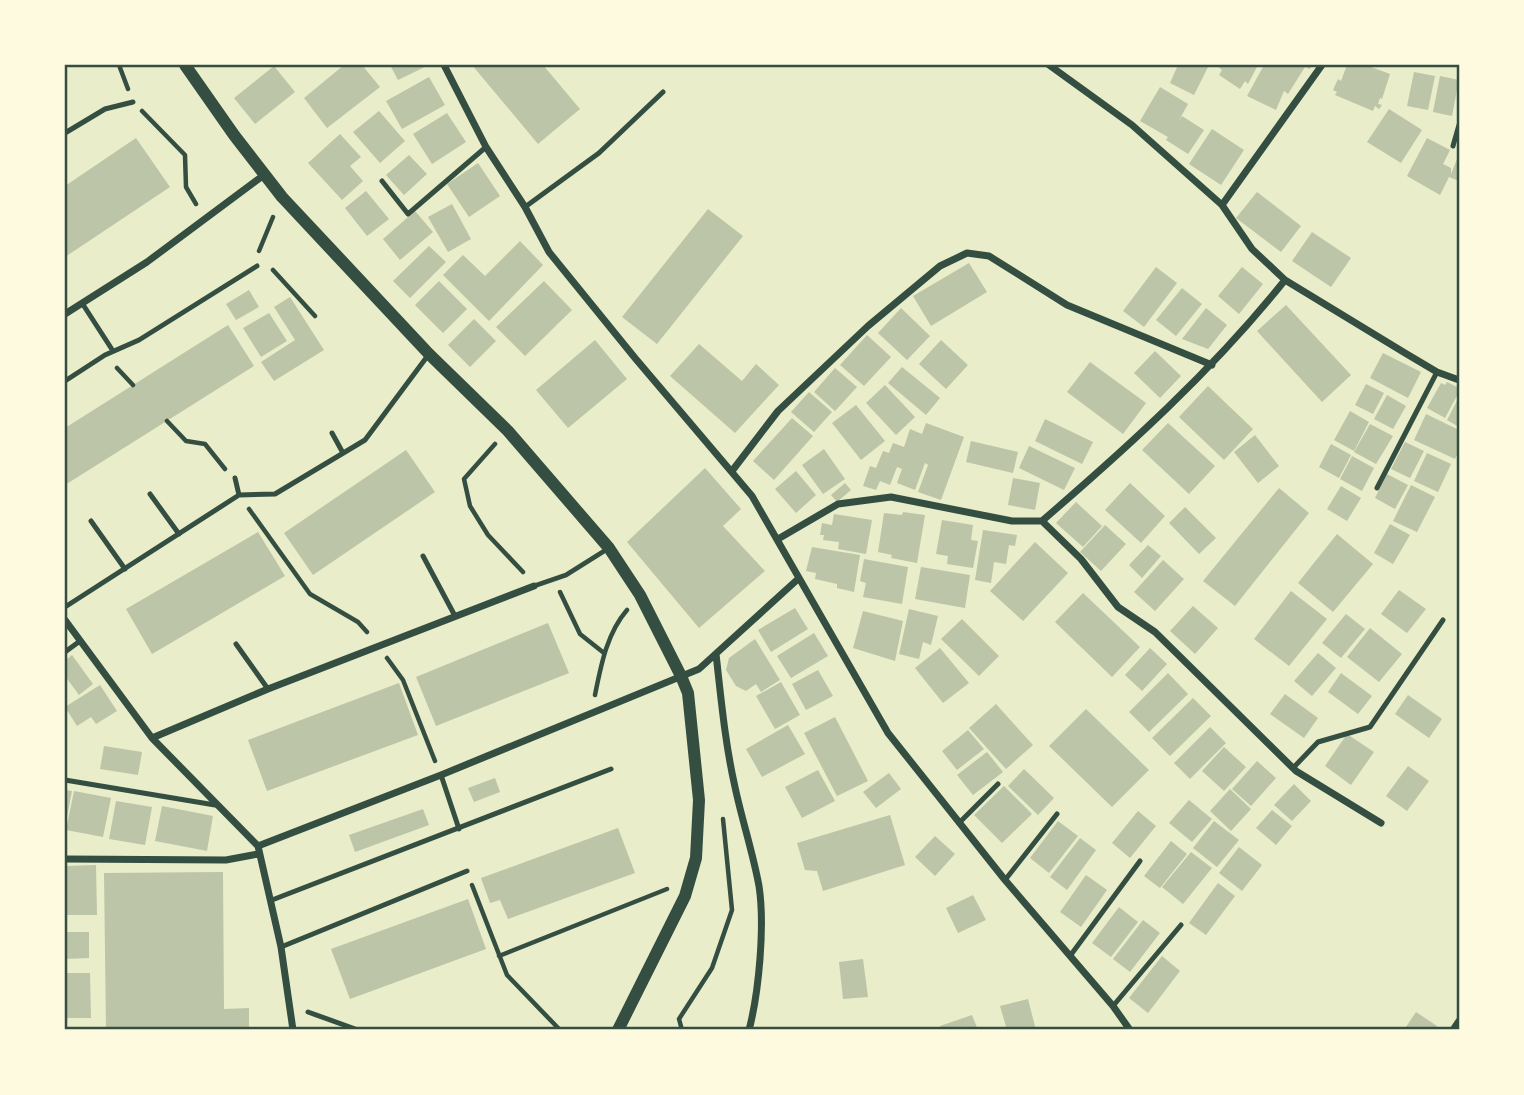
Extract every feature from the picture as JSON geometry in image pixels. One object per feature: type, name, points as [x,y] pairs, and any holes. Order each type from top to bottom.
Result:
[{"type":"street","points":[[185,65],[282,197],[429,354],[508,431],[609,548],[618,566],[640,595],[681,676],[688,694],[699,800],[696,858],[685,896],[618,1030]]},
{"type":"street","points":[[444,65],[486,147],[525,207],[549,252],[752,496],[888,733],[1005,880],[1113,1006],[1127,1030]]},
{"type":"street","points":[[1049,65],[1132,125],[1222,205],[1252,249],[1285,280],[1437,372],[1459,380]]},
{"type":"street","points":[[1222,205],[1322,65]]},
{"type":"street","points":[[65,314],[147,262],[264,176]]},
{"type":"street","points":[[732,471],[778,411],[868,326],[940,266],[967,253],[989,256],[1067,304],[1212,365]]},
{"type":"street","points":[[778,539],[838,504],[891,496],[1012,521],[1042,521],[1130,446],[1212,365],[1285,280]]},
{"type":"street","points":[[1042,521],[1081,559],[1118,607],[1155,632],[1293,768],[1381,823]]},
{"type":"street","points":[[65,859],[226,860],[258,850],[699,669],[798,579]]},
{"type":"street","points":[[152,738],[268,689],[534,586]]},
{"type":"street","points":[[65,620],[152,738],[258,850],[272,900],[293,1030]]},
{"type":"street","points":[[716,654],[734,785],[759,887],[761,920],[758,969],[749,1030]]},
{"type":"street","points":[[1453,1030],[1459,1021]]},
{"type":"lane","points":[[525,207],[598,153],[663,92]]},
{"type":"lane","points":[[65,133],[105,109],[133,102]]},
{"type":"lane","points":[[1453,146],[1459,125]]},
{"type":"lane","points":[[382,181],[408,214],[486,147]]},
{"type":"lane","points":[[65,381],[113,351],[139,340],[257,266]]},
{"type":"lane","points":[[82,303],[113,351]]},
{"type":"lane","points":[[65,607],[239,495],[275,494],[365,440],[429,354]]},
{"type":"lane","points":[[1377,488],[1437,372]]},
{"type":"lane","points":[[332,433],[343,453]]},
{"type":"lane","points":[[235,478],[239,495]]},
{"type":"lane","points":[[150,494],[179,534]]},
{"type":"lane","points":[[91,521],[125,569]]},
{"type":"lane","points":[[534,586],[566,575],[609,548]]},
{"type":"lane","points":[[423,556],[455,616]]},
{"type":"lane","points":[[1293,768],[1318,742],[1370,727],[1443,620]]},
{"type":"lane","points":[[65,652],[80,641]]},
{"type":"lane","points":[[236,644],[268,689]]},
{"type":"lane","points":[[272,900],[611,769]]},
{"type":"lane","points":[[441,775],[459,829]]},
{"type":"lane","points":[[65,779],[215,805]]},
{"type":"lane","points":[[959,823],[999,784]]},
{"type":"lane","points":[[1005,880],[1056,814]]},
{"type":"lane","points":[[1070,956],[1140,861]]},
{"type":"lane","points":[[281,947],[467,871]]},
{"type":"lane","points":[[1113,1006],[1181,925]]},
{"type":"lane","points":[[308,1012],[359,1030],[434,1030]]},
{"type":"path","points":[[118,65],[133,102],[185,155],[186,187],[205,220]]},
{"type":"path","points":[[257,266],[258,253],[282,197]]},
{"type":"path","points":[[258,253],[316,316]]},
{"type":"path","points":[[167,421],[186,441],[205,443],[233,478],[239,495],[310,594],[358,622],[379,647],[403,680],[441,775]]},
{"type":"path","points":[[508,431],[464,480],[470,506],[488,535],[534,586]]},
{"type":"path","points":[[553,578],[580,634],[604,653]]},
{"type":"path","points":[[594,696],[604,653],[618,621],[640,595]]},
{"type":"path","points":[[467,871],[507,975],[560,1030]]},
{"type":"path","points":[[499,956],[670,887]]},
{"type":"building","points":[[344,65],[362,65],[380,87],[327,128],[304,98]]},
{"type":"building","points":[[390,65],[429,65],[398,80]]},
{"type":"building","points":[[472,65],[543,65],[580,109],[538,144]]},
{"type":"building","points":[[1178,65],[1209,65],[1194,95],[1170,83]]},
{"type":"building","points":[[1216,65],[1258,65],[1248,84],[1245,81],[1240,89],[1219,75],[1222,70]]},
{"type":"building","points":[[1264,65],[1312,65],[1310,69],[1305,67],[1288,94],[1284,91],[1276,110],[1247,96]]},
{"type":"building","points":[[1347,65],[1366,65],[1390,74],[1378,104],[1382,105],[1379,109],[1375,106],[1373,111],[1335,95],[1337,92],[1333,90],[1338,79],[1341,81]]},
{"type":"building","points":[[274,66],[295,92],[255,124],[234,98]]},
{"type":"building","points":[[1414,72],[1435,76],[1428,110],[1407,106]]},
{"type":"building","points":[[1440,76],[1459,80],[1452,116],[1433,112]]},
{"type":"building","points":[[429,77],[445,105],[402,129],[386,101]]},
{"type":"building","points":[[1160,87],[1188,104],[1178,122],[1182,116],[1204,130],[1188,154],[1166,140],[1168,137],[1140,121]]},
{"type":"building","points":[[1389,109],[1422,130],[1401,163],[1367,142]]},
{"type":"building","points":[[379,111],[405,141],[380,163],[353,132]]},
{"type":"building","points":[[447,113],[466,142],[432,164],[413,134]]},
{"type":"building","points":[[1212,129],[1244,150],[1221,185],[1189,164]]},
{"type":"building","points":[[340,134],[361,157],[350,166],[363,181],[342,200],[308,163]]},
{"type":"building","points":[[136,138],[170,187],[65,257],[65,186]]},
{"type":"building","points":[[1427,138],[1450,150],[1443,164],[1451,168],[1451,174],[1459,154],[1459,181],[1449,177],[1440,195],[1407,176]]},
{"type":"building","points":[[409,155],[427,174],[404,195],[386,175]]},
{"type":"building","points":[[478,163],[500,196],[469,217],[447,184]]},
{"type":"building","points":[[366,191],[389,219],[367,236],[345,208]]},
{"type":"building","points":[[1257,192],[1301,226],[1281,252],[1236,218]]},
{"type":"building","points":[[452,204],[471,239],[448,252],[428,217]]},
{"type":"building","points":[[708,209],[743,236],[657,344],[622,317]]},
{"type":"building","points":[[415,211],[433,232],[400,260],[383,239]]},
{"type":"building","points":[[1312,232],[1351,258],[1331,287],[1292,261]]},
{"type":"building","points":[[520,241],[543,265],[489,321],[443,275],[463,255],[485,276]]},
{"type":"building","points":[[429,246],[446,262],[410,298],[393,281]]},
{"type":"building","points":[[969,263],[987,292],[931,326],[913,296]]},
{"type":"building","points":[[1156,267],[1177,283],[1144,327],[1123,311]]},
{"type":"building","points":[[1242,267],[1263,284],[1239,314],[1218,296]]},
{"type":"building","points":[[439,281],[467,309],[443,333],[415,305]]},
{"type":"building","points":[[544,281],[572,310],[525,356],[496,327]]},
{"type":"building","points":[[1182,288],[1202,304],[1176,336],[1156,320]]},
{"type":"building","points":[[249,290],[259,307],[236,320],[226,304]]},
{"type":"building","points":[[290,297],[324,350],[274,381],[261,362],[295,340],[274,307]]},
{"type":"building","points":[[1286,305],[1351,375],[1322,402],[1257,331]]},
{"type":"building","points":[[901,308],[930,336],[907,360],[878,333]]},
{"type":"building","points":[[1206,308],[1227,325],[1208,349],[1182,339]]},
{"type":"building","points":[[269,313],[287,341],[261,357],[243,328]]},
{"type":"building","points":[[474,319],[496,341],[470,367],[448,345]]},
{"type":"building","points":[[228,325],[254,366],[65,485],[65,428]]},
{"type":"building","points":[[867,335],[891,357],[864,386],[840,365]]},
{"type":"building","points":[[595,340],[627,379],[568,428],[536,390]]},
{"type":"building","points":[[941,340],[968,365],[946,389],[919,364]]},
{"type":"building","points":[[699,344],[742,381],[756,364],[779,385],[735,433],[670,376]]},
{"type":"building","points":[[1155,351],[1181,376],[1160,398],[1134,373]]},
{"type":"building","points":[[1383,353],[1421,372],[1408,398],[1370,378]]},
{"type":"building","points":[[1090,362],[1146,403],[1123,434],[1067,392]]},
{"type":"building","points":[[902,367],[940,398],[926,415],[888,383]]},
{"type":"building","points":[[835,368],[857,387],[835,411],[814,392]]},
{"type":"building","points":[[1447,382],[1459,388],[1459,392],[1445,418],[1427,408],[1441,383],[1445,385]]},
{"type":"building","points":[[1366,384],[1384,393],[1373,414],[1355,405]]},
{"type":"building","points":[[885,385],[915,417],[896,435],[866,403]]},
{"type":"building","points":[[1208,386],[1253,429],[1224,460],[1179,417]]},
{"type":"building","points":[[809,392],[832,412],[814,432],[791,412]]},
{"type":"building","points":[[1387,395],[1406,406],[1393,429],[1374,419]]},
{"type":"building","points":[[1459,397],[1459,427],[1447,420]]},
{"type":"building","points":[[856,405],[885,441],[861,460],[832,423]]},
{"type":"building","points":[[1350,411],[1369,422],[1354,451],[1334,440]]},
{"type":"building","points":[[1426,414],[1459,430],[1459,451],[1455,459],[1414,440]]},
{"type":"building","points":[[792,418],[813,436],[774,480],[753,461]]},
{"type":"building","points":[[1045,419],[1093,442],[1082,464],[1035,441]]},
{"type":"building","points":[[926,423],[964,437],[941,500],[918,492],[928,465],[925,463],[915,490],[897,483],[902,469],[897,467],[890,485],[880,481],[876,490],[863,486],[870,466],[876,468],[883,451],[889,453],[893,443],[904,447],[910,429],[922,434]]},
{"type":"building","points":[[1168,423],[1215,466],[1189,494],[1142,450]]},
{"type":"building","points":[[1370,424],[1393,436],[1376,464],[1354,452]]},
{"type":"building","points":[[1255,435],[1279,466],[1258,483],[1234,452]]},
{"type":"building","points":[[971,441],[1018,452],[1013,473],[966,462]]},
{"type":"building","points":[[1405,442],[1424,451],[1410,478],[1391,469]]},
{"type":"building","points":[[1331,444],[1351,455],[1339,478],[1319,467]]},
{"type":"building","points":[[1029,446],[1075,468],[1064,490],[1019,468]]},
{"type":"building","points":[[824,449],[845,479],[823,494],[802,465]]},
{"type":"building","points":[[406,450],[435,492],[313,575],[284,533]]},
{"type":"building","points":[[1427,453],[1451,464],[1438,492],[1414,481]]},
{"type":"building","points":[[1352,456],[1374,468],[1362,491],[1340,479]]},
{"type":"building","points":[[705,468],[741,509],[723,526],[765,571],[699,628],[627,542]]},
{"type":"building","points":[[796,471],[816,495],[796,513],[775,489]]},
{"type":"building","points":[[1387,474],[1408,485],[1395,509],[1375,498]]},
{"type":"building","points":[[1013,478],[1040,483],[1035,510],[1008,505]]},
{"type":"building","points":[[845,483],[851,490],[837,502],[831,495]]},
{"type":"building","points":[[1130,483],[1165,516],[1141,543],[1105,510]]},
{"type":"building","points":[[1411,485],[1435,497],[1417,532],[1393,521]]},
{"type":"building","points":[[1341,486],[1361,498],[1347,521],[1327,509]]},
{"type":"building","points":[[1279,488],[1309,513],[1235,606],[1203,581]]},
{"type":"building","points":[[1076,502],[1102,526],[1083,547],[1056,523]]},
{"type":"building","points":[[1185,507],[1216,538],[1199,554],[1169,523]]},
{"type":"building","points":[[903,512],[925,515],[917,563],[891,558],[892,555],[878,552],[884,513],[902,515]]},
{"type":"building","points":[[834,514],[872,520],[866,554],[838,549],[839,542],[823,540],[824,535],[820,535],[822,523],[832,525]]},
{"type":"building","points":[[942,520],[973,525],[971,540],[978,541],[973,568],[947,564],[948,556],[936,554]]},
{"type":"building","points":[[1390,524],[1410,535],[1393,564],[1374,553]]},
{"type":"building","points":[[1105,525],[1126,544],[1101,571],[1080,552]]},
{"type":"building","points":[[983,530],[1017,535],[1015,546],[1009,545],[1006,564],[994,562],[991,583],[975,580]]},
{"type":"building","points":[[258,532],[285,576],[152,654],[126,609]]},
{"type":"building","points":[[1337,534],[1373,564],[1333,612],[1298,583]]},
{"type":"building","points":[[1035,542],[1068,573],[1023,621],[990,591]]},
{"type":"building","points":[[1148,545],[1161,556],[1142,578],[1129,565]]},
{"type":"building","points":[[812,547],[860,555],[854,592],[837,588],[837,584],[815,579],[816,573],[806,571]]},
{"type":"building","points":[[864,559],[908,567],[902,604],[863,597],[866,583],[860,581]]},
{"type":"building","points":[[1163,560],[1184,579],[1155,611],[1134,592]]},
{"type":"building","points":[[921,567],[970,575],[965,608],[915,599]]},
{"type":"building","points":[[1399,590],[1426,609],[1407,633],[1381,614]]},
{"type":"building","points":[[1291,591],[1327,619],[1289,666],[1254,639]]},
{"type":"building","points":[[1083,593],[1140,647],[1112,677],[1055,622]]},
{"type":"building","points":[[1193,606],[1218,628],[1195,654],[1170,631]]},
{"type":"building","points":[[795,608],[808,629],[771,652],[758,630]]},
{"type":"building","points":[[909,609],[938,616],[931,645],[923,642],[919,659],[899,654]]},
{"type":"building","points":[[863,611],[903,621],[895,661],[853,648]]},
{"type":"building","points":[[1346,614],[1365,629],[1341,658],[1322,643]]},
{"type":"building","points":[[962,619],[999,656],[979,676],[941,639]]},
{"type":"building","points":[[548,623],[569,673],[436,726],[416,677]]},
{"type":"building","points":[[1370,628],[1402,654],[1379,682],[1347,657]]},
{"type":"building","points":[[814,633],[828,656],[791,678],[777,656]]},
{"type":"building","points":[[755,639],[780,680],[761,692],[756,684],[746,691],[736,686],[726,670],[729,658]]},
{"type":"building","points":[[940,648],[969,683],[943,703],[915,668]]},
{"type":"building","points":[[1150,648],[1167,664],[1142,691],[1125,675]]},
{"type":"building","points":[[1318,653],[1336,668],[1312,696],[1294,681]]},
{"type":"building","points":[[72,655],[93,684],[79,695],[65,676],[65,661]]},
{"type":"building","points":[[818,670],[833,696],[806,710],[792,684]]},
{"type":"building","points":[[1168,673],[1188,694],[1149,732],[1129,712]]},
{"type":"building","points":[[1341,673],[1372,696],[1358,714],[1328,692]]},
{"type":"building","points":[[781,682],[800,715],[775,729],[756,696]]},
{"type":"building","points":[[399,683],[418,735],[267,791],[248,740]]},
{"type":"building","points":[[100,685],[117,711],[96,724],[91,717],[77,726],[65,707]]},
{"type":"building","points":[[1285,694],[1318,718],[1304,738],[1270,714]]},
{"type":"building","points":[[1408,695],[1442,719],[1429,738],[1395,714]]},
{"type":"building","points":[[1193,698],[1211,716],[1170,756],[1152,738]]},
{"type":"building","points":[[996,704],[1033,745],[1006,769],[969,728]]},
{"type":"building","points":[[1086,709],[1149,770],[1112,807],[1049,746]]},
{"type":"building","points":[[835,717],[868,781],[837,796],[804,733]]},
{"type":"building","points":[[788,725],[805,754],[762,777],[746,749]]},
{"type":"building","points":[[1210,727],[1226,743],[1190,779],[1174,763]]},
{"type":"building","points":[[968,730],[984,749],[957,770],[942,751]]},
{"type":"building","points":[[1347,734],[1374,752],[1351,785],[1325,766]]},
{"type":"building","points":[[104,746],[142,752],[138,775],[100,769]]},
{"type":"building","points":[[1224,747],[1246,767],[1224,791],[1202,771]]},
{"type":"building","points":[[987,752],[1003,772],[973,795],[957,775]]},
{"type":"building","points":[[1257,761],[1276,778],[1251,806],[1232,789]]},
{"type":"building","points":[[1408,766],[1429,781],[1407,811],[1386,796]]},
{"type":"building","points":[[1024,769],[1054,798],[1038,815],[1008,786]]},
{"type":"building","points":[[818,770],[835,801],[802,818],[785,787]]},
{"type":"building","points":[[889,773],[901,789],[876,808],[863,792]]},
{"type":"building","points":[[495,778],[500,792],[474,802],[468,788]]},
{"type":"building","points":[[1294,784],[1311,801],[1292,821],[1274,805]]},
{"type":"building","points":[[1004,786],[1032,814],[1002,843],[974,815]]},
{"type":"building","points":[[1230,789],[1251,809],[1231,831],[1210,811]]},
{"type":"building","points":[[65,790],[72,791],[66,822],[65,821]]},
{"type":"building","points":[[74,791],[111,798],[103,837],[66,830]]},
{"type":"building","points":[[1189,800],[1212,819],[1192,842],[1169,823]]},
{"type":"building","points":[[116,801],[152,807],[145,845],[109,839]]},
{"type":"building","points":[[162,806],[213,816],[207,851],[155,841]]},
{"type":"building","points":[[423,809],[429,825],[355,852],[349,835]]},
{"type":"building","points":[[1272,810],[1292,826],[1276,845],[1256,828]]},
{"type":"building","points":[[1138,811],[1156,826],[1130,858],[1112,843]]},
{"type":"building","points":[[890,815],[905,865],[823,891],[817,871],[805,870],[797,843]]},
{"type":"building","points":[[1058,821],[1078,836],[1049,873],[1030,858]]},
{"type":"building","points":[[1214,821],[1239,840],[1217,867],[1193,848]]},
{"type":"building","points":[[618,828],[635,873],[508,919],[500,900],[490,903],[481,878]]},
{"type":"building","points":[[935,836],[955,854],[935,876],[915,857]]},
{"type":"building","points":[[1080,838],[1096,850],[1067,890],[1050,877]]},
{"type":"building","points":[[1171,841],[1187,854],[1160,888],[1144,876]]},
{"type":"building","points":[[1239,847],[1262,865],[1242,891],[1219,873]]},
{"type":"building","points":[[1191,852],[1212,868],[1183,904],[1162,887]]},
{"type":"building","points":[[96,865],[97,915],[65,915],[65,866]]},
{"type":"building","points":[[223,872],[224,1009],[249,1008],[249,1030],[106,1030],[104,873]]},
{"type":"building","points":[[1086,875],[1107,890],[1081,927],[1060,912]]},
{"type":"building","points":[[1218,883],[1235,896],[1206,935],[1189,923]]},
{"type":"building","points":[[973,895],[986,920],[958,933],[946,908]]},
{"type":"building","points":[[468,899],[486,949],[350,999],[331,949]]},
{"type":"building","points":[[1119,907],[1138,922],[1111,957],[1092,943]]},
{"type":"building","points":[[1143,920],[1160,933],[1130,972],[1113,959]]},
{"type":"building","points":[[65,932],[89,932],[89,958],[65,959]]},
{"type":"building","points":[[1162,956],[1180,971],[1148,1013],[1129,998]]},
{"type":"building","points":[[863,959],[868,997],[843,999],[839,962]]},
{"type":"building","points":[[66,973],[90,973],[91,1018],[67,1018]]},
{"type":"building","points":[[1028,999],[1036,1030],[1007,1030],[1000,1006]]},
{"type":"building","points":[[1416,1012],[1437,1026],[1435,1030],[1404,1030]]},
{"type":"building","points":[[972,1015],[978,1030],[941,1030],[940,1026]]}]
